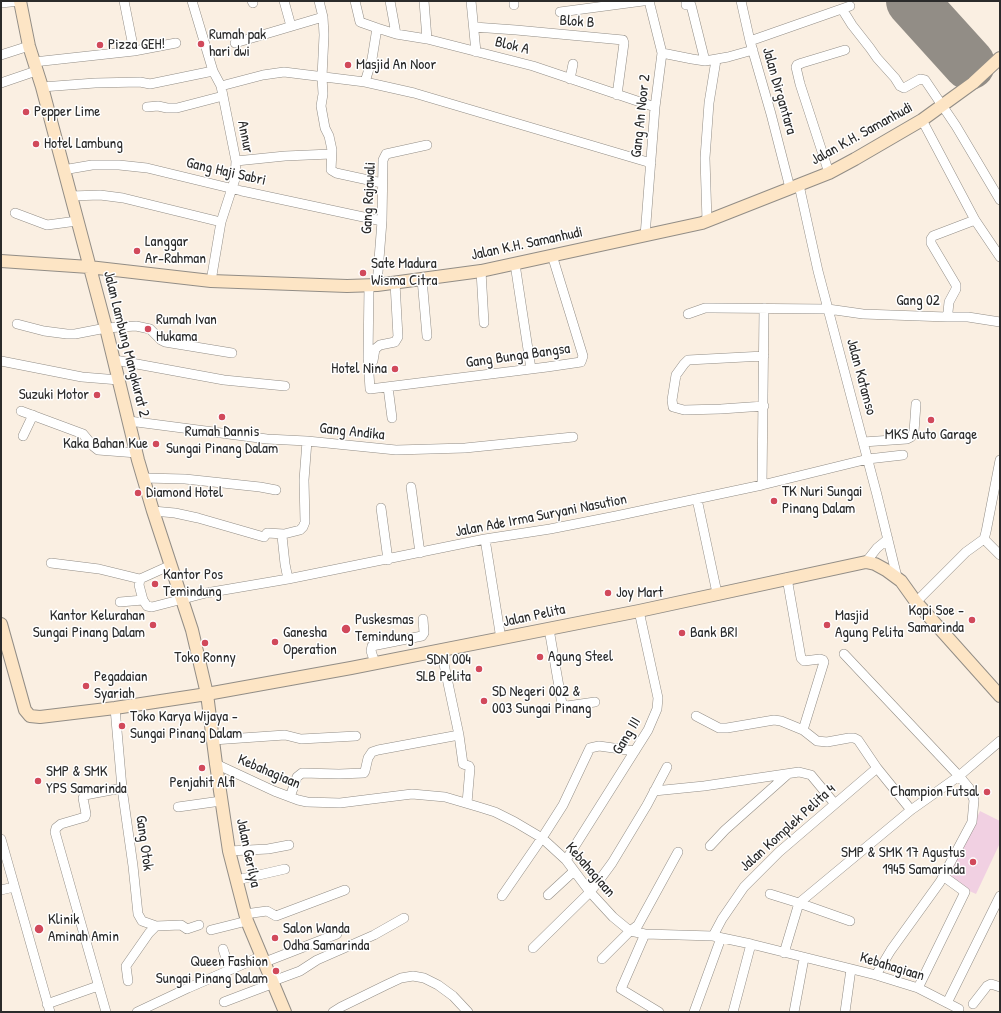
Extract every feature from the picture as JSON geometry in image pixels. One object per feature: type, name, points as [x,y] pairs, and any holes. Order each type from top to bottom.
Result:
[{"type":"street","points":[[1,2],[18,1]]},
{"type":"street","points":[[1,6],[18,1]]},
{"type":"street","name":"Jalan Lambung Mangkurat 2","points":[[18,1],[115,360],[137,453],[153,511],[192,630],[207,694]]},
{"type":"street","points":[[124,1],[134,51]]},
{"type":"street","name":"Annur","points":[[192,1],[213,71],[221,86],[236,161],[235,179],[221,222],[211,281]]},
{"type":"street","points":[[284,1],[291,26]]},
{"type":"street","points":[[319,1],[323,17],[324,35],[322,112],[325,128],[331,143],[332,170],[382,183]]},
{"type":"street","name":"Blok A","points":[[355,1],[360,22],[396,34],[427,39],[533,66],[655,107]]},
{"type":"street","points":[[390,1],[396,34]]},
{"type":"street","points":[[424,1],[427,39]]},
{"type":"street","points":[[471,1],[476,52]]},
{"type":"street","points":[[560,12],[643,1]]},
{"type":"street","name":"Gang An Noor 2","points":[[645,236],[655,107],[662,53],[649,1]]},
{"type":"street","points":[[686,1],[686,5],[691,5],[705,61]]},
{"type":"street","name":"Jalan Dirgantara","points":[[741,1],[752,45],[795,186]]},
{"type":"street","points":[[662,53],[705,61],[716,60],[846,8],[852,25],[900,86],[904,88],[920,79],[924,79],[956,126],[1000,200]]},
{"type":"street","points":[[235,42],[323,17]]},
{"type":"street","name":"Blok B","points":[[474,27],[623,40],[624,43],[617,95]]},
{"type":"street","points":[[365,82],[372,58],[377,28]]},
{"type":"street","points":[[1,83],[35,66],[176,43]]},
{"type":"street","points":[[1,55],[29,46]]},
{"type":"street","points":[[829,173],[796,67],[802,63],[845,50]]},
{"type":"street","name":"Jalan K.H. Samanhudi","points":[[1,261],[89,266],[211,281],[347,286],[373,286],[481,271],[645,236],[707,221],[829,173],[856,159],[922,120],[973,83],[1000,58]]},
{"type":"street","points":[[707,221],[705,151],[709,104],[716,60]]},
{"type":"street","points":[[570,79],[573,64]]},
{"type":"street","points":[[42,87],[95,83],[140,82],[150,84],[213,71]]},
{"type":"street","points":[[221,86],[263,75],[284,72],[365,82],[414,93],[651,163]]},
{"type":"street","points":[[147,107],[158,106],[176,108],[223,96]]},
{"type":"street","points":[[922,120],[975,220],[999,253]]},
{"type":"street","name":"Gang Rajawali","points":[[371,389],[369,387],[373,286],[382,221],[382,164],[386,154],[427,145]]},
{"type":"street","points":[[236,161],[285,156],[331,154]]},
{"type":"street","name":"Gang Haji Sabri","points":[[63,170],[92,165],[147,168],[382,221]]},
{"type":"street","name":"Jalan Katamso","points":[[795,186],[868,459],[897,577]]},
{"type":"street","points":[[71,196],[100,195],[123,198],[221,222]]},
{"type":"street","points":[[15,212],[47,225],[77,222]]},
{"type":"street","name":"Gang 02","points":[[688,314],[705,308],[764,308],[828,309],[863,314],[947,317],[949,302],[956,289],[956,285],[931,243],[931,239],[933,236],[975,220]]},
{"type":"street","name":"Gang Bunga Bangsa","points":[[371,389],[581,362],[583,359],[575,327],[554,266],[552,255]]},
{"type":"street","points":[[515,264],[531,369]]},
{"type":"street","points":[[481,271],[484,323]]},
{"type":"street","points":[[422,279],[428,336]]},
{"type":"street","points":[[373,362],[373,354],[375,349],[395,342],[398,337],[395,283]]},
{"type":"street","points":[[762,485],[764,308]]},
{"type":"street","points":[[947,317],[968,317],[1000,322]]},
{"type":"street","points":[[17,324],[44,331],[68,334],[106,328],[130,326],[142,327],[153,331],[158,338],[165,342],[232,353]]},
{"type":"street","points":[[764,356],[688,360],[676,375],[672,400],[673,407],[684,410],[764,406]]},
{"type":"street","points":[[115,360],[224,380],[285,386]]},
{"type":"street","points":[[1,361],[82,377],[119,380]]},
{"type":"street","points":[[388,387],[392,418]]},
{"type":"street","points":[[863,442],[906,439],[911,437],[914,432],[916,404]]},
{"type":"street","points":[[21,411],[83,434],[98,450],[137,453]]},
{"type":"street","points":[[23,436],[33,415]]},
{"type":"street","name":"Gang Andika","points":[[129,421],[267,439],[307,441],[396,450],[464,448],[573,437]]},
{"type":"street","points":[[153,511],[174,513],[198,518],[264,538],[267,533],[284,534],[297,531],[303,527],[305,522],[304,480],[307,441]]},
{"type":"street","name":"Jalan Ade Irma Suryani Nasution","points":[[143,600],[147,606],[152,607],[206,593],[388,560],[485,539],[550,529],[697,499],[868,459],[903,455]]},
{"type":"street","points":[[916,602],[966,552],[984,538],[1000,460]]},
{"type":"street","points":[[144,478],[190,479],[276,490]]},
{"type":"street","points":[[411,488],[420,553]]},
{"type":"street","points":[[697,499],[718,594]]},
{"type":"street","points":[[381,508],[388,560]]},
{"type":"street","points":[[284,534],[282,536],[284,564],[288,579]]},
{"type":"street","points":[[984,538],[1000,556]]},
{"type":"street","points":[[485,539],[501,639]]},
{"type":"street","points":[[888,539],[877,548],[866,562],[875,564],[897,577],[916,602],[1000,696]]},
{"type":"street","name":"Jalan Pelita","points":[[1,624],[25,710],[28,714],[40,717],[115,708],[207,694],[375,663],[639,611],[866,562]]},
{"type":"street","points":[[51,563],[99,569],[140,579],[171,565]]},
{"type":"street","points":[[787,578],[801,658],[804,661],[820,659],[824,662],[803,730]]},
{"type":"street","points":[[120,602],[143,600],[139,586],[140,579]]},
{"type":"street","name":"Gang III","points":[[566,860],[648,730],[658,703],[639,611]]},
{"type":"street","points":[[375,663],[371,651],[372,646],[422,636],[424,633],[423,619]]},
{"type":"street","points":[[549,629],[562,704],[567,706],[594,702]]},
{"type":"street","points":[[441,650],[459,735],[463,764],[469,766],[470,768],[468,803]]},
{"type":"street","points":[[844,654],[970,788],[974,800],[972,822],[944,876],[891,950],[876,975]]},
{"type":"street","name":"Jalan Gerilya","points":[[207,694],[229,852],[246,917],[285,1012]]},
{"type":"street","name":"Gang Otok","points":[[115,708],[122,788],[134,866],[139,918],[142,921],[156,926]]},
{"type":"street","points":[[696,716],[719,728],[774,720],[781,721],[803,730],[817,741],[822,742],[849,738],[858,740],[877,768],[911,810]]},
{"type":"street","points":[[213,740],[285,735],[301,739],[356,736]]},
{"type":"street","points":[[290,797],[294,782],[299,774],[361,773],[365,771],[366,763],[372,752],[459,735]]},
{"type":"street","points":[[784,953],[799,903],[911,810],[959,776],[1000,741]]},
{"type":"street","points":[[502,896],[563,805],[590,748],[599,746],[635,751]]},
{"type":"street","name":"Kebahagiaan","points":[[216,764],[290,797],[307,802],[340,803],[412,794],[445,797],[468,803],[495,812],[542,838],[566,860],[590,892],[613,917],[630,931],[645,934],[717,937],[751,944],[876,975],[918,988],[959,1009]]},
{"type":"street","points":[[533,948],[590,892],[612,863],[667,767]]},
{"type":"street","name":"Jalan Komplek Pelita 4","points":[[694,1012],[722,920],[744,887],[779,852],[877,768]]},
{"type":"street","points":[[654,791],[704,786],[799,772],[811,775],[835,804]]},
{"type":"street","points":[[710,846],[725,830],[788,774]]},
{"type":"street","points":[[106,1012],[55,832],[56,828],[61,824],[85,818],[86,814],[83,799],[85,795],[122,788]]},
{"type":"street","points":[[178,807],[221,801]]},
{"type":"street","points":[[1,840],[48,1008],[98,986]]},
{"type":"street","points":[[229,852],[268,850],[289,845]]},
{"type":"street","points":[[602,959],[638,925],[678,852]]},
{"type":"street","points":[[237,880],[284,869]]},
{"type":"street","points":[[548,895],[574,871]]},
{"type":"street","points":[[918,988],[965,892],[944,876]]},
{"type":"street","points":[[1,890],[14,887]]},
{"type":"street","points":[[211,930],[267,911],[276,916],[345,890]]},
{"type":"street","points":[[770,894],[850,921]]},
{"type":"street","points":[[947,1002],[964,971],[1000,896]]},
{"type":"street","points":[[224,1002],[300,971],[317,960],[374,935],[404,918]]},
{"type":"street","points":[[128,981],[126,969],[128,963],[149,933],[156,926],[181,925],[187,929],[200,925]]},
{"type":"street","points":[[137,1012],[230,970],[337,934]]},
{"type":"street","points":[[645,934],[621,990],[659,1012]]},
{"type":"street","points":[[733,1012],[751,944]]},
{"type":"street","points":[[223,949],[230,970]]},
{"type":"street","points":[[794,1012],[804,958]]},
{"type":"street","points":[[845,1012],[851,969]]},
{"type":"street","points":[[334,1012],[341,1007],[401,978],[413,976],[424,978],[438,985],[453,996],[464,1011]]},
{"type":"street","points":[[973,1004],[987,986],[991,984],[1000,987]]},
{"type":"shaded area","name":"SMP & SMK 17 Agustus 1945 Samarinda","points":[[980,811],[1000,821],[1000,843],[976,894],[947,881]]},
{"type":"taxiway","points":[[919,1],[921,11]]},
{"type":"runway","points":[[912,1],[969,64]]},
{"type":"place","name":"Rumah pak hari dwi","points":[[201,44]]},
{"type":"place","name":"Pizza GEH!","points":[[100,45]]},
{"type":"place","name":"Masjid An Noor","points":[[348,65]]},
{"type":"place","name":"Pepper Lime","points":[[26,112]]},
{"type":"place","name":"Hotel Lambung","points":[[36,144]]},
{"type":"place","name":"Langgar Ar-Rahman","points":[[137,251]]},
{"type":"place","name":"Sate Madura Wisma Citra","points":[[363,273]]},
{"type":"place","name":"Rumah Ivan Hukama","points":[[148,329]]},
{"type":"place","name":"Hotel Nina","points":[[395,369]]},
{"type":"place","name":"Suzuki Motor","points":[[97,395]]},
{"type":"place","name":"Rumah Dannis Sungai Pinang Dalam","points":[[222,417]]},
{"type":"place","name":"MKS Auto Garage","points":[[931,420]]},
{"type":"place","name":"Kaka Bahan Kue","points":[[156,444]]},
{"type":"place","name":"Diamond Hotel","points":[[138,493]]},
{"type":"place","name":"TK Nuri Sungai Pinang Dalam","points":[[774,501]]},
{"type":"place","name":"Kantor Pos Temindung","points":[[155,584]]},
{"type":"place","name":"Joy Mart","points":[[608,593]]},
{"type":"place","name":"Kopi Soe - Samarinda","points":[[972,620]]},
{"type":"place","name":"Kantor Kelurahan Sungai Pinang Dalam","points":[[153,625]]},
{"type":"place","name":"Masjid Agung Pelita","points":[[827,625]]},
{"type":"place","name":"Puskesmas Temindung","points":[[346,629]]},
{"type":"place","name":"Bank BRI","points":[[682,633]]},
{"type":"place","name":"Ganesha Operation","points":[[275,642]]},
{"type":"place","name":"Toko Ronny","points":[[205,643]]},
{"type":"place","name":"Agung Steel","points":[[540,657]]},
{"type":"place","name":"SDN 004 SLB Pelita","points":[[479,669]]},
{"type":"place","name":"Pegadaian Syariah","points":[[86,686]]},
{"type":"place","name":"SD Negeri 002 & 003 Sungai Pinang","points":[[484,701]]},
{"type":"place","name":"Toko Karya Wijaya - Sungai Pinang Dalam","points":[[122,726]]},
{"type":"place","name":"Penjahit Alfi","points":[[202,768]]},
{"type":"place","name":"SMP & SMK YPS Samarinda","points":[[38,781]]},
{"type":"place","name":"Champion Futsal","points":[[987,792]]},
{"type":"place","name":"SMP & SMK 17 Agustus 1945 Samarinda","points":[[973,862]]},
{"type":"place","name":"Klinik Aminah Amin","points":[[39,929]]},
{"type":"place","name":"Salon Wanda Odha Samarinda","points":[[275,938]]},
{"type":"place","name":"Queen Fashion Sungai Pinang Dalam","points":[[276,971]]}]
